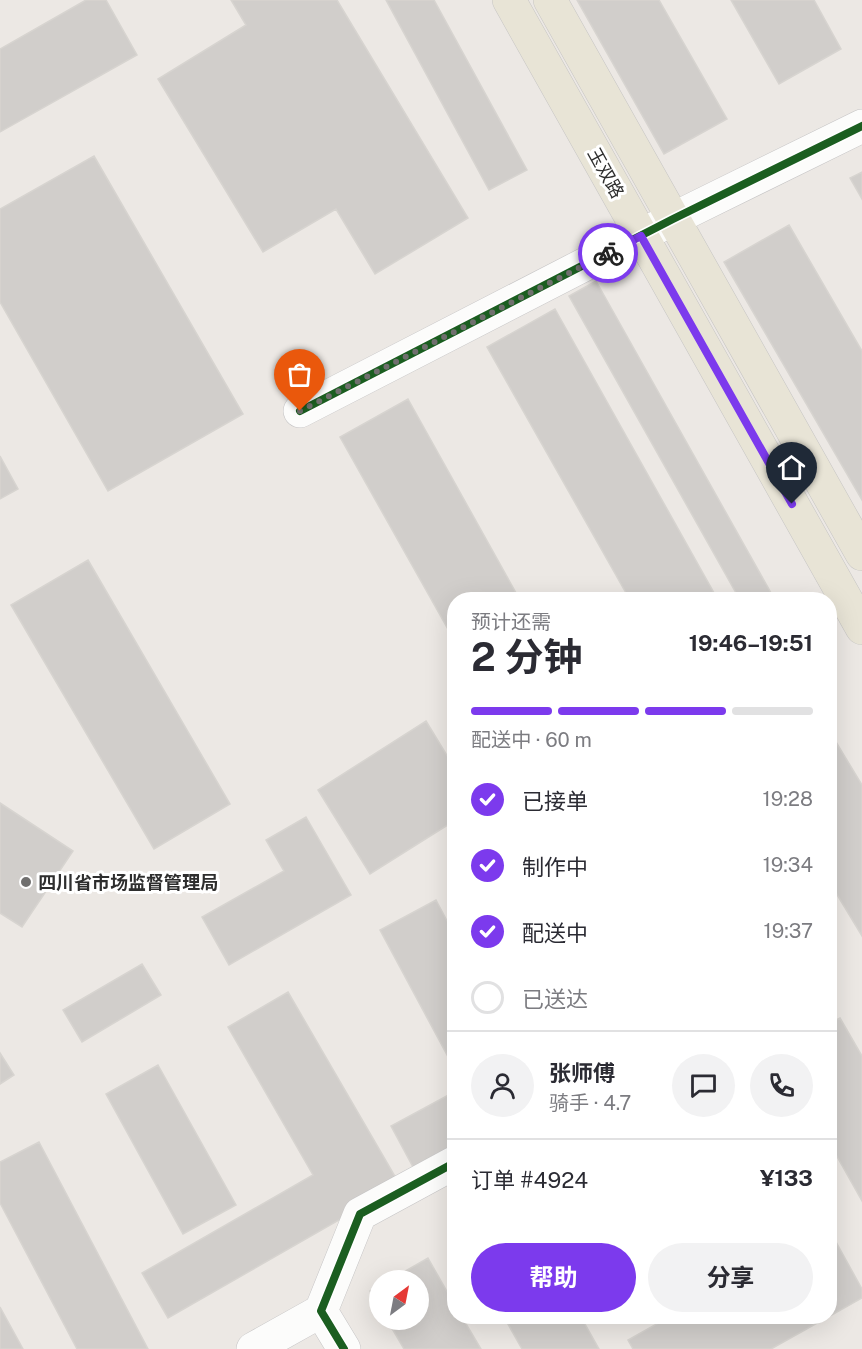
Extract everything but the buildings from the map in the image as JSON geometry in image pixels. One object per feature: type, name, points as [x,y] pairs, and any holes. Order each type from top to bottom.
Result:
[{"type":"main road","name":"玉双路","points":[[508,0],[862,628]]},
{"type":"main road","name":"玉双路","points":[[550,0],[862,554]]},
{"type":"street","points":[[300,411],[673,219],[862,126]]},
{"type":"street","points":[[253,1349],[321,1311],[360,1214],[447,1167]]},
{"type":"street","points":[[321,1311],[344,1349]]},
{"type":"cycle path","points":[[300,411],[673,219],[862,126]]},
{"type":"cycle path","points":[[344,1349],[321,1311],[360,1214],[447,1167]]},
{"type":"way so far","points":[[300,411],[608,253]]},
{"type":"place","name":"四川省市场监督管理局","points":[[26,882]]},
{"type":"route","points":[[608,253],[641,236],[792,504]]}]
